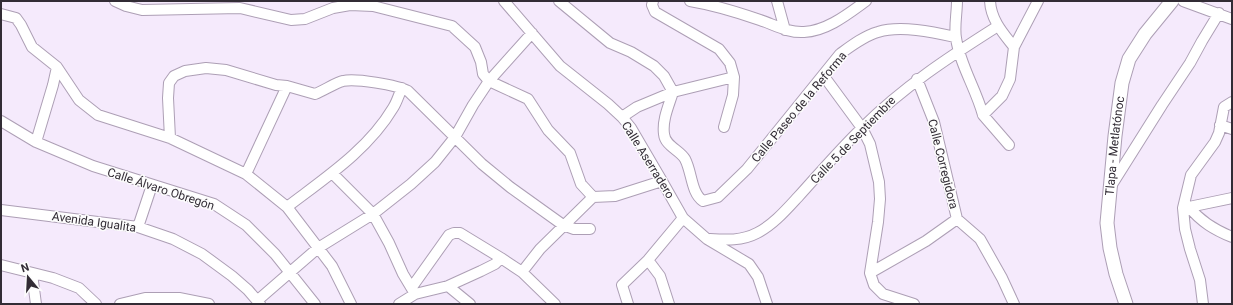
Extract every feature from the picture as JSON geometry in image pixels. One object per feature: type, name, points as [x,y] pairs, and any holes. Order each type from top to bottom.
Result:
[{"type":"main road","name":"Tlapa - Metlatónoc","points":[[1126,304],[1116,274],[1107,223],[1109,188],[1122,83],[1129,59],[1145,34],[1172,1]]},
{"type":"street","points":[[115,1],[126,6],[142,10],[240,8],[291,20],[305,19],[333,8],[350,5],[374,6],[452,26],[475,47],[481,62],[483,74],[489,81],[528,99],[548,130],[570,153],[581,184],[593,197]]},
{"type":"street","name":"Calle Aserradero","points":[[504,1],[560,66],[622,117],[631,128],[683,218],[707,238],[749,264],[758,277],[767,304]]},
{"type":"street","points":[[559,1],[610,43],[630,52],[654,66],[664,76],[674,92]]},
{"type":"street","points":[[654,1],[652,5],[656,12],[718,49],[730,63],[734,77],[733,95],[724,127]]},
{"type":"street","points":[[690,1],[711,5],[762,20],[785,30],[804,32],[828,26],[847,15],[866,1]]},
{"type":"street","points":[[777,1],[785,30]]},
{"type":"street","points":[[957,1],[955,37],[959,51],[979,100],[983,115],[1009,145]]},
{"type":"street","points":[[990,1],[990,7],[998,26],[1014,47]]},
{"type":"street","points":[[983,115],[1002,96],[1010,79],[1014,47],[1038,1]]},
{"type":"street","points":[[1183,1],[1232,19]]},
{"type":"street","points":[[1109,188],[1190,63],[1219,13]]},
{"type":"street","points":[[1,14],[16,18],[32,47],[57,67],[79,100],[98,115],[170,138],[246,174],[287,207],[332,266],[351,304]]},
{"type":"street","name":"Calle 5 de Septiembre","points":[[707,238],[725,240],[739,239],[757,233],[778,218],[862,128],[895,96],[917,79],[998,26]]},
{"type":"street","name":"Calle Paseo de la Reforma","points":[[674,92],[666,116],[664,133],[665,139],[685,158],[696,192],[699,199],[703,202],[718,197],[747,169],[840,54],[860,40],[878,32],[893,29],[913,30],[955,37]]},
{"type":"street","points":[[259,302],[318,248],[373,214],[411,184],[435,162],[455,137],[473,105],[489,81],[532,33]]},
{"type":"street","points":[[36,142],[57,67]]},
{"type":"street","points":[[170,138],[168,98],[170,83],[174,76],[185,71],[206,68],[226,70],[276,85],[287,86],[315,94],[344,81],[366,81],[402,88],[408,91],[482,164],[510,187],[563,225],[574,229],[590,229]]},
{"type":"street","points":[[823,75],[862,128],[870,144],[879,182],[880,199],[870,273],[874,285],[883,294],[914,304]]},
{"type":"street","points":[[622,117],[637,107],[674,92],[734,77]]},
{"type":"street","name":"Calle Corregidora","points":[[917,79],[934,122],[957,219],[980,239],[1002,278],[1014,304]]},
{"type":"street","points":[[246,174],[287,86]]},
{"type":"street","points":[[287,207],[332,173],[378,129],[394,107],[402,88]]},
{"type":"street","points":[[1203,304],[1200,280],[1186,235],[1186,208],[1191,175],[1215,142],[1219,134],[1224,108],[1232,102]]},
{"type":"street","name":"Calle Álvaro Obregón","points":[[1,121],[36,142],[93,166],[214,204],[246,225],[275,254],[315,304]]},
{"type":"street","points":[[1220,125],[1232,129]]},
{"type":"street","points":[[332,173],[373,214],[413,291]]},
{"type":"street","points":[[522,272],[540,249],[593,197],[615,196],[662,180]]},
{"type":"street","points":[[138,227],[152,185]]},
{"type":"street","points":[[1186,208],[1232,198]]},
{"type":"street","points":[[1186,208],[1207,225],[1232,237]]},
{"type":"street","name":"Avenida Igualita","points":[[1,210],[138,227],[173,239],[202,254],[232,276],[259,302]]},
{"type":"street","points":[[628,304],[622,285],[648,260],[683,218]]},
{"type":"street","points":[[870,273],[926,241],[957,219]]},
{"type":"street","points":[[398,304],[413,291],[449,235],[454,233],[460,234],[522,272],[555,304]]},
{"type":"street","points":[[413,291],[448,286],[495,264],[501,258]]},
{"type":"street","points":[[648,260],[660,276],[669,304]]},
{"type":"street","points":[[1,265],[32,274],[53,278],[79,288],[96,304]]},
{"type":"street","points":[[32,274],[36,304]]},
{"type":"street","points":[[448,286],[470,304]]},
{"type":"street","points":[[120,304],[145,298],[179,298],[209,304]]}]
